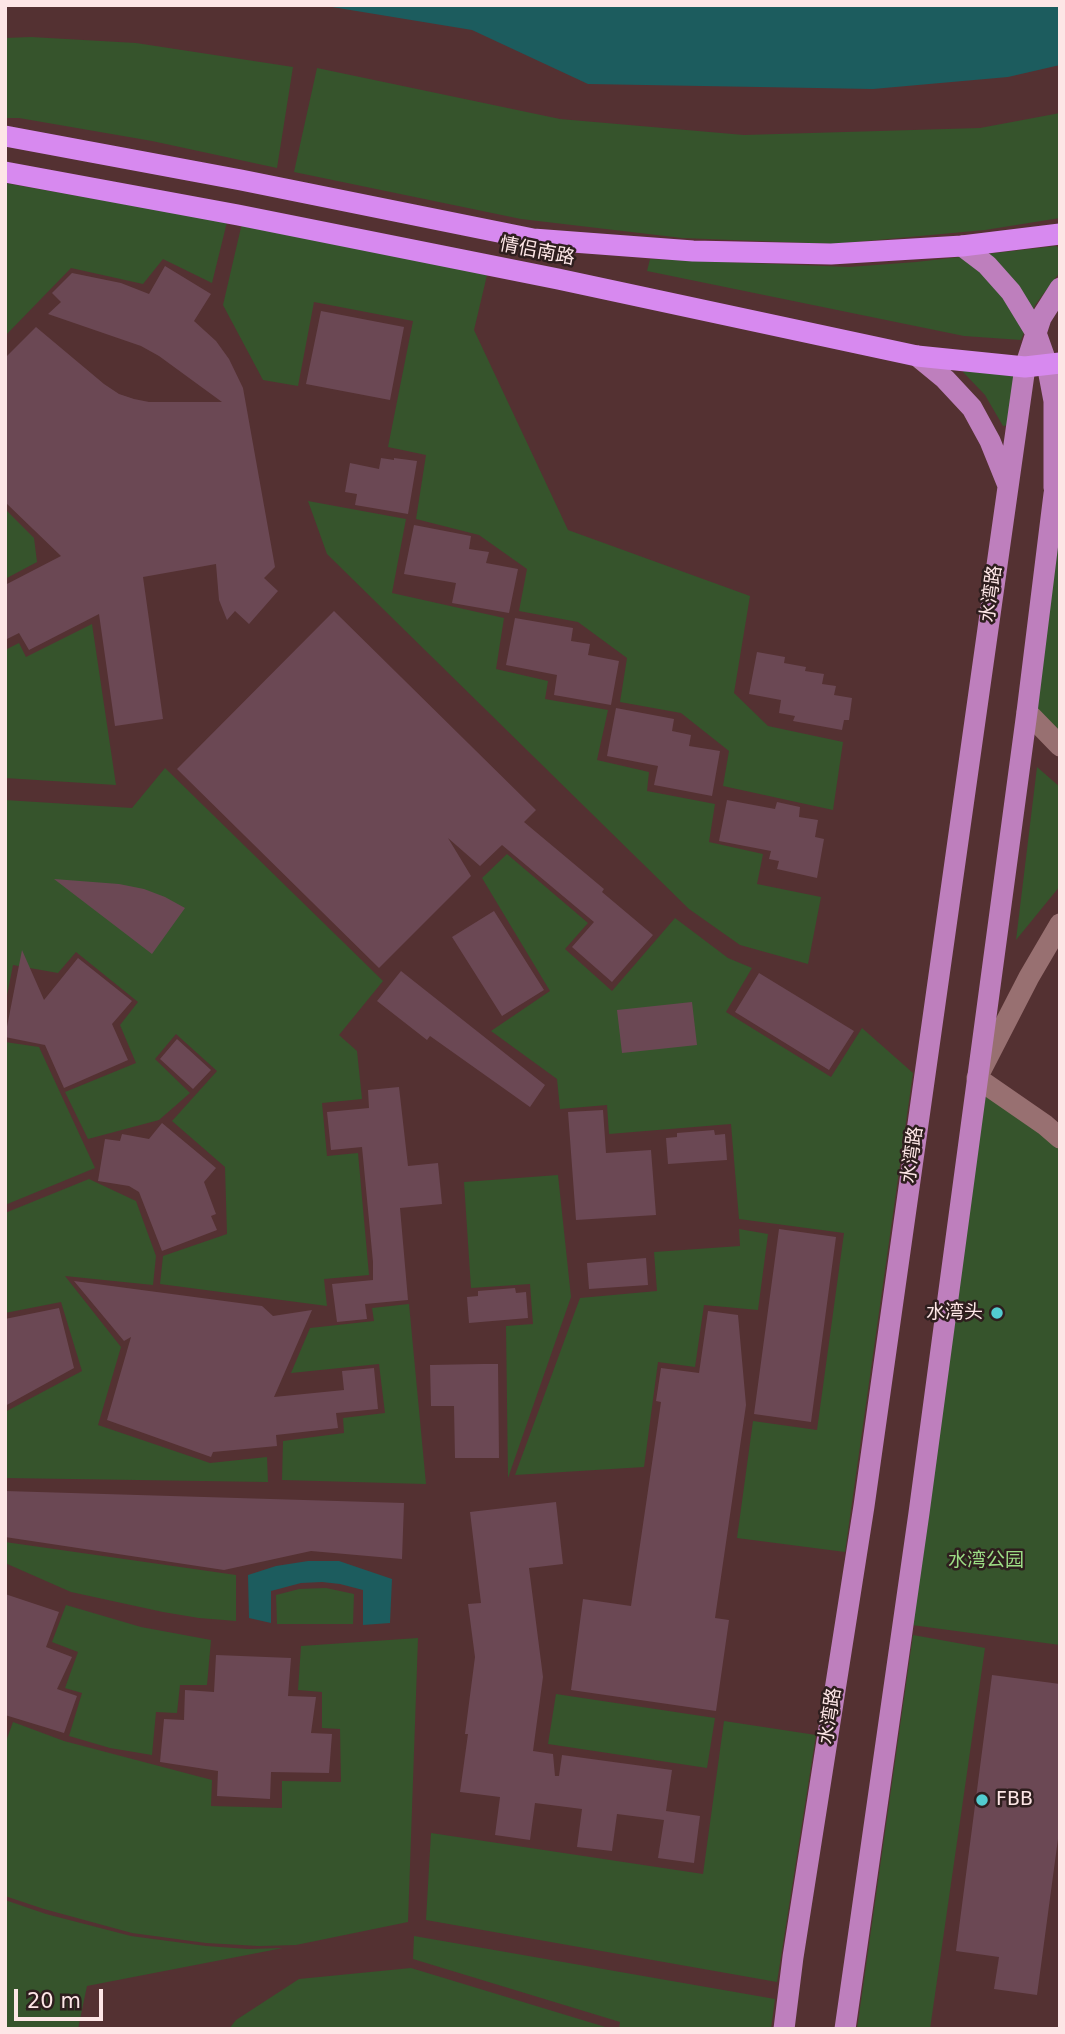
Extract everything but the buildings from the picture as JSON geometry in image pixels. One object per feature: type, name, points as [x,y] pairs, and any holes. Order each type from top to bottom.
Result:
[{"type":"highway","name":"情侣南路","points":[[5,136],[533,239],[693,251],[817,254],[962,246],[1060,234]]},
{"type":"highway","name":"情侣南路","points":[[5,172],[545,276],[917,356],[1025,367],[1054,364]]},
{"type":"main road","points":[[845,2029],[919,1513],[1057,484],[1054,364],[1012,292],[987,265],[962,246]]},
{"type":"main road","name":"水湾路","points":[[784,2029],[862,1519],[1025,367],[1041,318],[1060,288]]},
{"type":"main road","points":[[917,356],[945,379],[972,408],[990,441],[1008,485]]},
{"type":"street","points":[[1027,712],[1060,746]]},
{"type":"street","points":[[1060,924],[977,1077],[1060,1138]]},
{"type":"green space","points":[[5,38],[136,43],[293,67],[277,168],[152,141],[19,118],[5,118]]},
{"type":"green space","points":[[317,68],[560,119],[744,135],[980,128],[1060,113],[1060,218],[985,230],[834,244],[682,238],[521,219],[294,172]]},
{"type":"green space","points":[[5,183],[227,222],[212,283],[163,259],[143,284],[71,268],[5,336]]},
{"type":"green space","points":[[242,223],[488,271],[474,330],[568,530],[750,596],[734,693],[768,726],[843,742],[833,810],[723,786],[729,751],[681,713],[620,702],[627,658],[578,622],[519,611],[527,569],[479,535],[416,519],[426,455],[388,447],[413,321],[314,302],[298,386],[263,380],[223,305]]},
{"type":"green space","points":[[1056,246],[1060,249],[1060,272],[1035,305],[1021,340],[964,336],[647,271],[650,259],[849,267]]},
{"type":"green space","points":[[965,366],[1013,372],[1018,378],[1009,425],[1003,426],[985,395],[963,372]]},
{"type":"green space","points":[[1060,481],[1060,746],[1028,712]]},
{"type":"green space","points":[[308,501],[406,519],[392,593],[504,618],[496,669],[548,681],[545,699],[608,710],[597,760],[649,772],[647,791],[715,804],[709,842],[763,854],[757,884],[821,897],[808,964],[740,945],[689,909],[327,554]]},
{"type":"green space","points":[[5,509],[34,538],[37,562],[5,579]]},
{"type":"green space","points":[[92,624],[116,785],[5,778],[5,650],[19,643],[26,657]]},
{"type":"green space","points":[[1037,767],[1060,787],[1060,886],[1016,940]]},
{"type":"green space","points":[[165,768],[383,981],[339,1035],[357,1051],[362,1099],[322,1103],[327,1156],[358,1153],[369,1275],[324,1279],[327,1306],[160,1284],[163,1256],[227,1234],[225,1167],[172,1121],[217,1071],[176,1034],[155,1059],[190,1093],[159,1120],[88,1139],[65,1092],[136,1063],[120,1025],[138,1002],[76,952],[58,973],[13,965],[5,1005],[5,800],[132,808]]},
{"type":"green space","points":[[507,854],[588,923],[565,949],[612,991],[675,918],[728,958],[752,968],[726,1012],[831,1077],[862,1028],[913,1073],[845,1552],[737,1538],[753,1421],[817,1430],[844,1233],[739,1219],[731,1124],[609,1134],[607,1105],[560,1109],[557,1079],[491,1031],[550,991],[482,878]]},
{"type":"green space","points":[[5,1042],[39,1047],[95,1168],[5,1205]]},
{"type":"green space","name":"水湾公园","points":[[977,1079],[1060,1139],[1060,1645],[904,1624]]},
{"type":"green space","points":[[558,1175],[571,1297],[508,1478],[506,1326],[533,1324],[530,1284],[471,1288],[464,1182]]},
{"type":"green space","points":[[89,1179],[136,1201],[156,1256],[153,1285],[65,1276],[121,1347],[98,1425],[210,1463],[267,1457],[268,1482],[5,1478],[5,1412],[82,1371],[61,1302],[5,1313],[5,1213]]},
{"type":"green space","points":[[739,1229],[768,1234],[758,1310],[704,1305],[695,1367],[658,1362],[644,1467],[515,1475],[580,1298],[657,1291],[654,1252],[740,1246]]},
{"type":"green space","points":[[409,1304],[426,1484],[282,1480],[283,1441],[344,1433],[343,1418],[385,1413],[379,1364],[291,1373],[310,1328],[374,1321],[372,1308]]},
{"type":"green space","points":[[5,1542],[236,1575],[236,1621],[163,1612],[71,1592],[5,1563]]},
{"type":"green space","points":[[326,1588],[354,1594],[353,1624],[277,1624],[276,1595],[299,1589]]},
{"type":"green space","points":[[66,1605],[141,1627],[211,1640],[207,1685],[180,1685],[177,1713],[156,1712],[152,1755],[110,1748],[69,1736],[82,1693],[65,1688],[78,1652],[52,1642]]},
{"type":"green space","points":[[913,1635],[985,1648],[930,2029],[857,2029]]},
{"type":"green space","points":[[418,1638],[408,1922],[296,1945],[206,1943],[132,1933],[5,1896],[5,1744],[13,1722],[64,1741],[212,1780],[211,1806],[282,1808],[282,1781],[341,1782],[340,1729],[322,1728],[322,1692],[298,1690],[301,1646]]},
{"type":"green space","points":[[556,1694],[715,1718],[707,1768],[548,1744]]},
{"type":"green space","points":[[724,1721],[816,1735],[777,1982],[426,1920],[431,1833],[703,1874]]},
{"type":"green space","points":[[5,1900],[46,1914],[131,1936],[206,1946],[283,1948],[87,1986],[78,2029],[5,2029]]},
{"type":"green space","points":[[414,1936],[775,1999],[771,2029],[619,2029],[620,2022],[413,1959]]},
{"type":"green space","points":[[411,1968],[612,2029],[229,2029],[236,2020],[299,1979]]},
{"type":"water","points":[[320,5],[1060,5],[1060,65],[1008,77],[873,89],[588,84],[472,30]]},
{"type":"water","points":[[308,1561],[339,1561],[392,1579],[390,1623],[363,1625],[363,1590],[322,1582],[301,1583],[271,1591],[271,1623],[249,1618],[248,1575],[276,1566]]},
{"type":"place","name":"水湾头","points":[[997,1313]]},
{"type":"place","name":"FBB","points":[[982,1800]]}]
